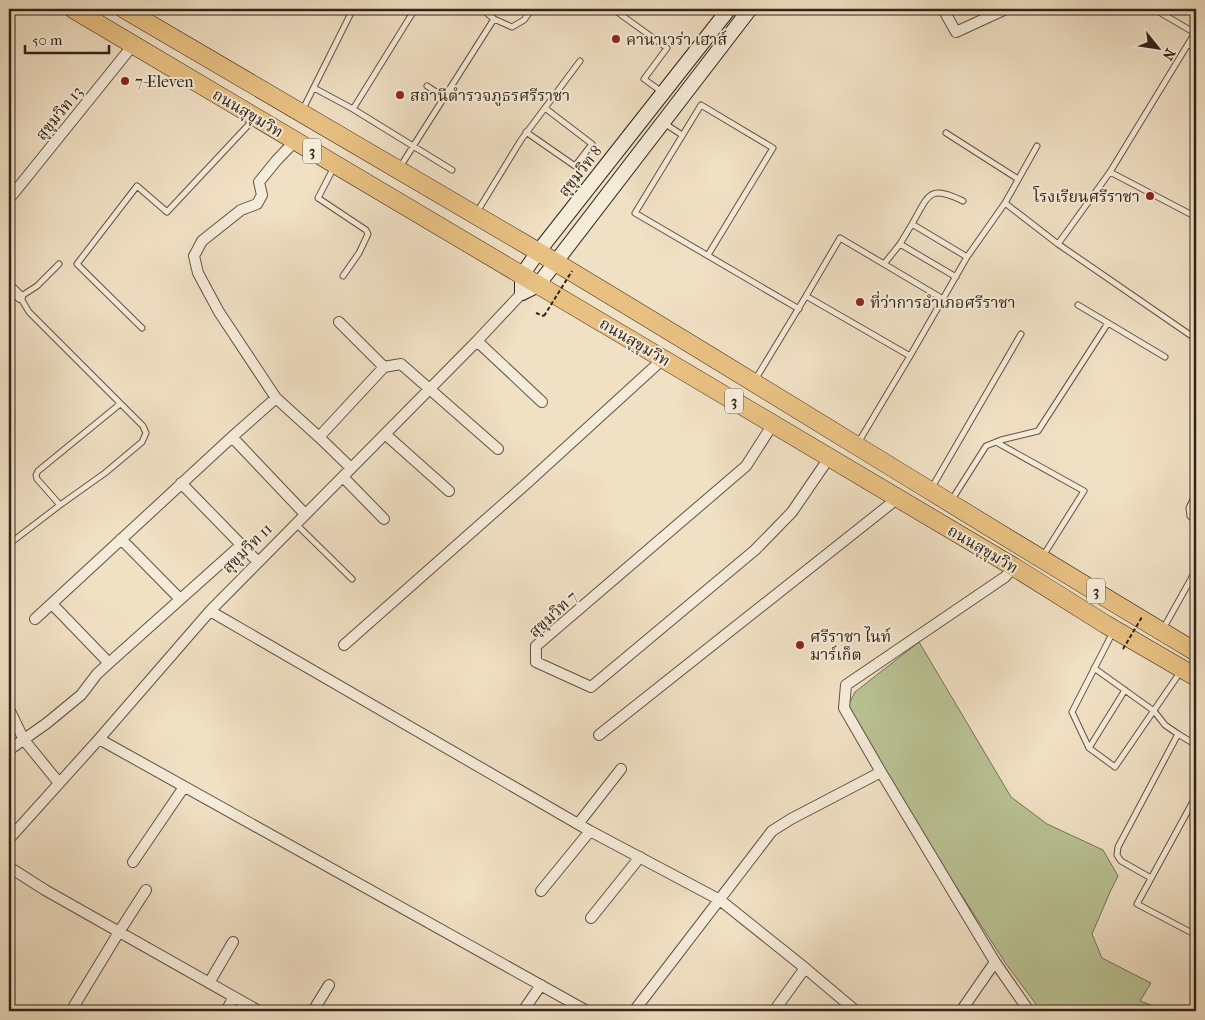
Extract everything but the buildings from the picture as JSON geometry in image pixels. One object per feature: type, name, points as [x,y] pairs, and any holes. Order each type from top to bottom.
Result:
[{"type":"highway","name":"ถนนสุขุมวิท","points":[[73,9],[898,498],[1189,673]]},
{"type":"highway","name":"ถนนสุขุมวิท","points":[[133,12],[555,262],[1196,652]]},
{"type":"highway","points":[[1189,673],[1196,690]]},
{"type":"main road","name":"สุขุมวิท 8","points":[[538,252],[729,9]]},
{"type":"main road","points":[[555,262],[750,9]]},
{"type":"main road","points":[[649,111],[663,122]]},
{"type":"main road","points":[[522,293],[522,276],[538,252]]},
{"type":"main road","name":"สุขุมวิท 11","points":[[522,293],[538,285],[555,262]]},
{"type":"street","points":[[943,9],[956,32],[1006,9]]},
{"type":"street","name":"สุขุมวิท 13","points":[[9,199],[133,45]]},
{"type":"street","points":[[294,141],[259,182],[262,195],[257,204],[241,210],[202,241],[194,256],[198,273],[219,312],[276,398],[351,468]]},
{"type":"street","points":[[9,286],[20,297]]},
{"type":"street","name":"สุขุมวิท 11","points":[[9,838],[99,739],[210,611],[522,293]]},
{"type":"street","points":[[339,322],[384,367]]},
{"type":"street","points":[[477,341],[542,402]]},
{"type":"street","points":[[344,645],[526,484],[663,359]]},
{"type":"street","points":[[319,437],[384,367],[401,364],[498,449]]},
{"type":"street","points":[[35,619],[232,436],[276,398]]},
{"type":"street","name":"สุขุมวิท 7","points":[[773,424],[746,466],[536,646],[536,662],[591,687],[755,550],[792,512],[829,458]]},
{"type":"street","points":[[385,434],[449,491]]},
{"type":"street","points":[[232,436],[305,514]]},
{"type":"street","points":[[343,477],[384,519]]},
{"type":"street","points":[[182,483],[258,562]]},
{"type":"street","points":[[599,735],[898,498]]},
{"type":"street","points":[[122,539],[180,600]]},
{"type":"street","points":[[9,750],[81,696],[97,674],[242,545]]},
{"type":"street","points":[[1014,568],[1005,577],[846,685],[844,708],[995,962],[1029,1011]]},
{"type":"street","points":[[52,604],[109,663]]},
{"type":"street","points":[[210,611],[590,831],[720,900],[856,1011]]},
{"type":"street","points":[[9,709],[24,740],[58,783]]},
{"type":"street","points":[[99,739],[587,1011]]},
{"type":"street","points":[[578,824],[621,768]]},
{"type":"street","points":[[634,1011],[772,831],[791,819],[881,772]]},
{"type":"street","points":[[134,862],[184,786]]},
{"type":"street","points":[[541,891],[590,831]]},
{"type":"street","points":[[591,918],[640,858]]},
{"type":"street","points":[[9,867],[45,890],[259,1011]]},
{"type":"street","points":[[71,1011],[146,890]]},
{"type":"street","points":[[209,983],[233,942]]},
{"type":"street","points":[[961,1011],[995,962]]},
{"type":"street","points":[[774,1011],[805,968]]},
{"type":"street","points":[[523,1011],[541,985]]},
{"type":"street","points":[[313,1011],[329,986]]},
{"type":"street","points":[[226,1011],[234,997]]},
{"type":"lane","points":[[301,113],[353,9]]},
{"type":"lane","points":[[402,9],[411,14]]},
{"type":"lane","points":[[354,109],[415,9]]},
{"type":"lane","points":[[482,9],[494,19],[512,26],[524,20],[532,9]]},
{"type":"lane","points":[[613,9],[667,48],[644,79],[663,92]]},
{"type":"lane","points":[[1058,244],[1110,172],[1196,32],[1154,9]]},
{"type":"lane","points":[[398,170],[494,19]]},
{"type":"lane","points":[[1189,44],[1196,48]]},
{"type":"lane","points":[[475,214],[526,132],[580,61]]},
{"type":"lane","points":[[427,86],[444,97]]},
{"type":"lane","points":[[314,88],[354,109],[452,170]]},
{"type":"lane","points":[[708,256],[773,148],[701,105],[635,213],[708,256],[798,309]]},
{"type":"lane","points":[[526,132],[576,166],[592,144],[545,108]]},
{"type":"lane","points":[[142,328],[77,264],[137,186],[167,212],[255,118]]},
{"type":"lane","points":[[663,122],[682,135]]},
{"type":"lane","points":[[946,133],[1018,179]]},
{"type":"lane","points":[[857,446],[967,257],[1004,203],[1036,146]]},
{"type":"lane","points":[[335,165],[318,198],[366,230],[368,234],[359,253],[343,276]]},
{"type":"lane","points":[[1110,172],[1196,217]]},
{"type":"lane","points":[[884,264],[900,244],[927,197],[940,193],[963,201]]},
{"type":"lane","points":[[1004,203],[1058,244],[1196,339]]},
{"type":"lane","points":[[912,224],[967,257]]},
{"type":"lane","points":[[754,383],[840,238],[943,299]]},
{"type":"lane","points":[[900,244],[956,277]]},
{"type":"lane","points":[[9,544],[105,473],[142,442],[146,433],[143,426],[29,312],[20,297],[37,286],[59,264]]},
{"type":"lane","points":[[806,296],[910,356]]},
{"type":"lane","points":[[1078,305],[1165,357]]},
{"type":"lane","points":[[950,503],[986,446],[1001,440],[1038,431],[1108,323]]},
{"type":"lane","points":[[930,491],[1021,334]]},
{"type":"lane","points":[[60,505],[36,479],[38,471],[120,404]]},
{"type":"lane","points":[[996,442],[1084,491],[1042,559]]},
{"type":"lane","points":[[1196,493],[1189,508],[1190,516],[1196,522]]},
{"type":"lane","points":[[296,524],[352,579]]},
{"type":"lane","points":[[1161,631],[1196,570]]},
{"type":"lane","points":[[1114,629],[1072,712],[1089,748],[1115,767],[1154,711],[1189,673]]},
{"type":"lane","points":[[1094,668],[1154,711],[1165,725],[1196,745]]},
{"type":"lane","points":[[1089,748],[1125,690]]},
{"type":"lane","points":[[1151,878],[1121,861],[1117,855],[1118,847],[1178,734]]},
{"type":"lane","points":[[1196,796],[1137,904],[1196,935]]},
{"type":"path","points":[[536,313],[544,316],[572,270]]},
{"type":"path","points":[[1123,649],[1142,617]]},
{"type":"green space","points":[[919,642],[1011,797],[1047,824],[1103,850],[1118,876],[1092,934],[1102,958],[1151,983],[1140,1001],[1159,1008],[1157,1011],[1041,1011],[1006,964],[904,806],[848,706],[855,692]]},
{"type":"place","name":"คานาเวร่า เฮาส์","points":[[616,39]]},
{"type":"place","name":"7-Eleven","points":[[125,81]]},
{"type":"place","name":"สถานีตำรวจภูธรศรีราชา","points":[[400,95]]},
{"type":"place","name":"โรงเรียนศรีราชา","points":[[1150,196]]},
{"type":"place","name":"ที่ว่าการอำเภอศรีราชา","points":[[860,302]]},
{"type":"place","name":"ศรีราชา ไนท์ มาร์เก็ต","points":[[800,645]]}]
